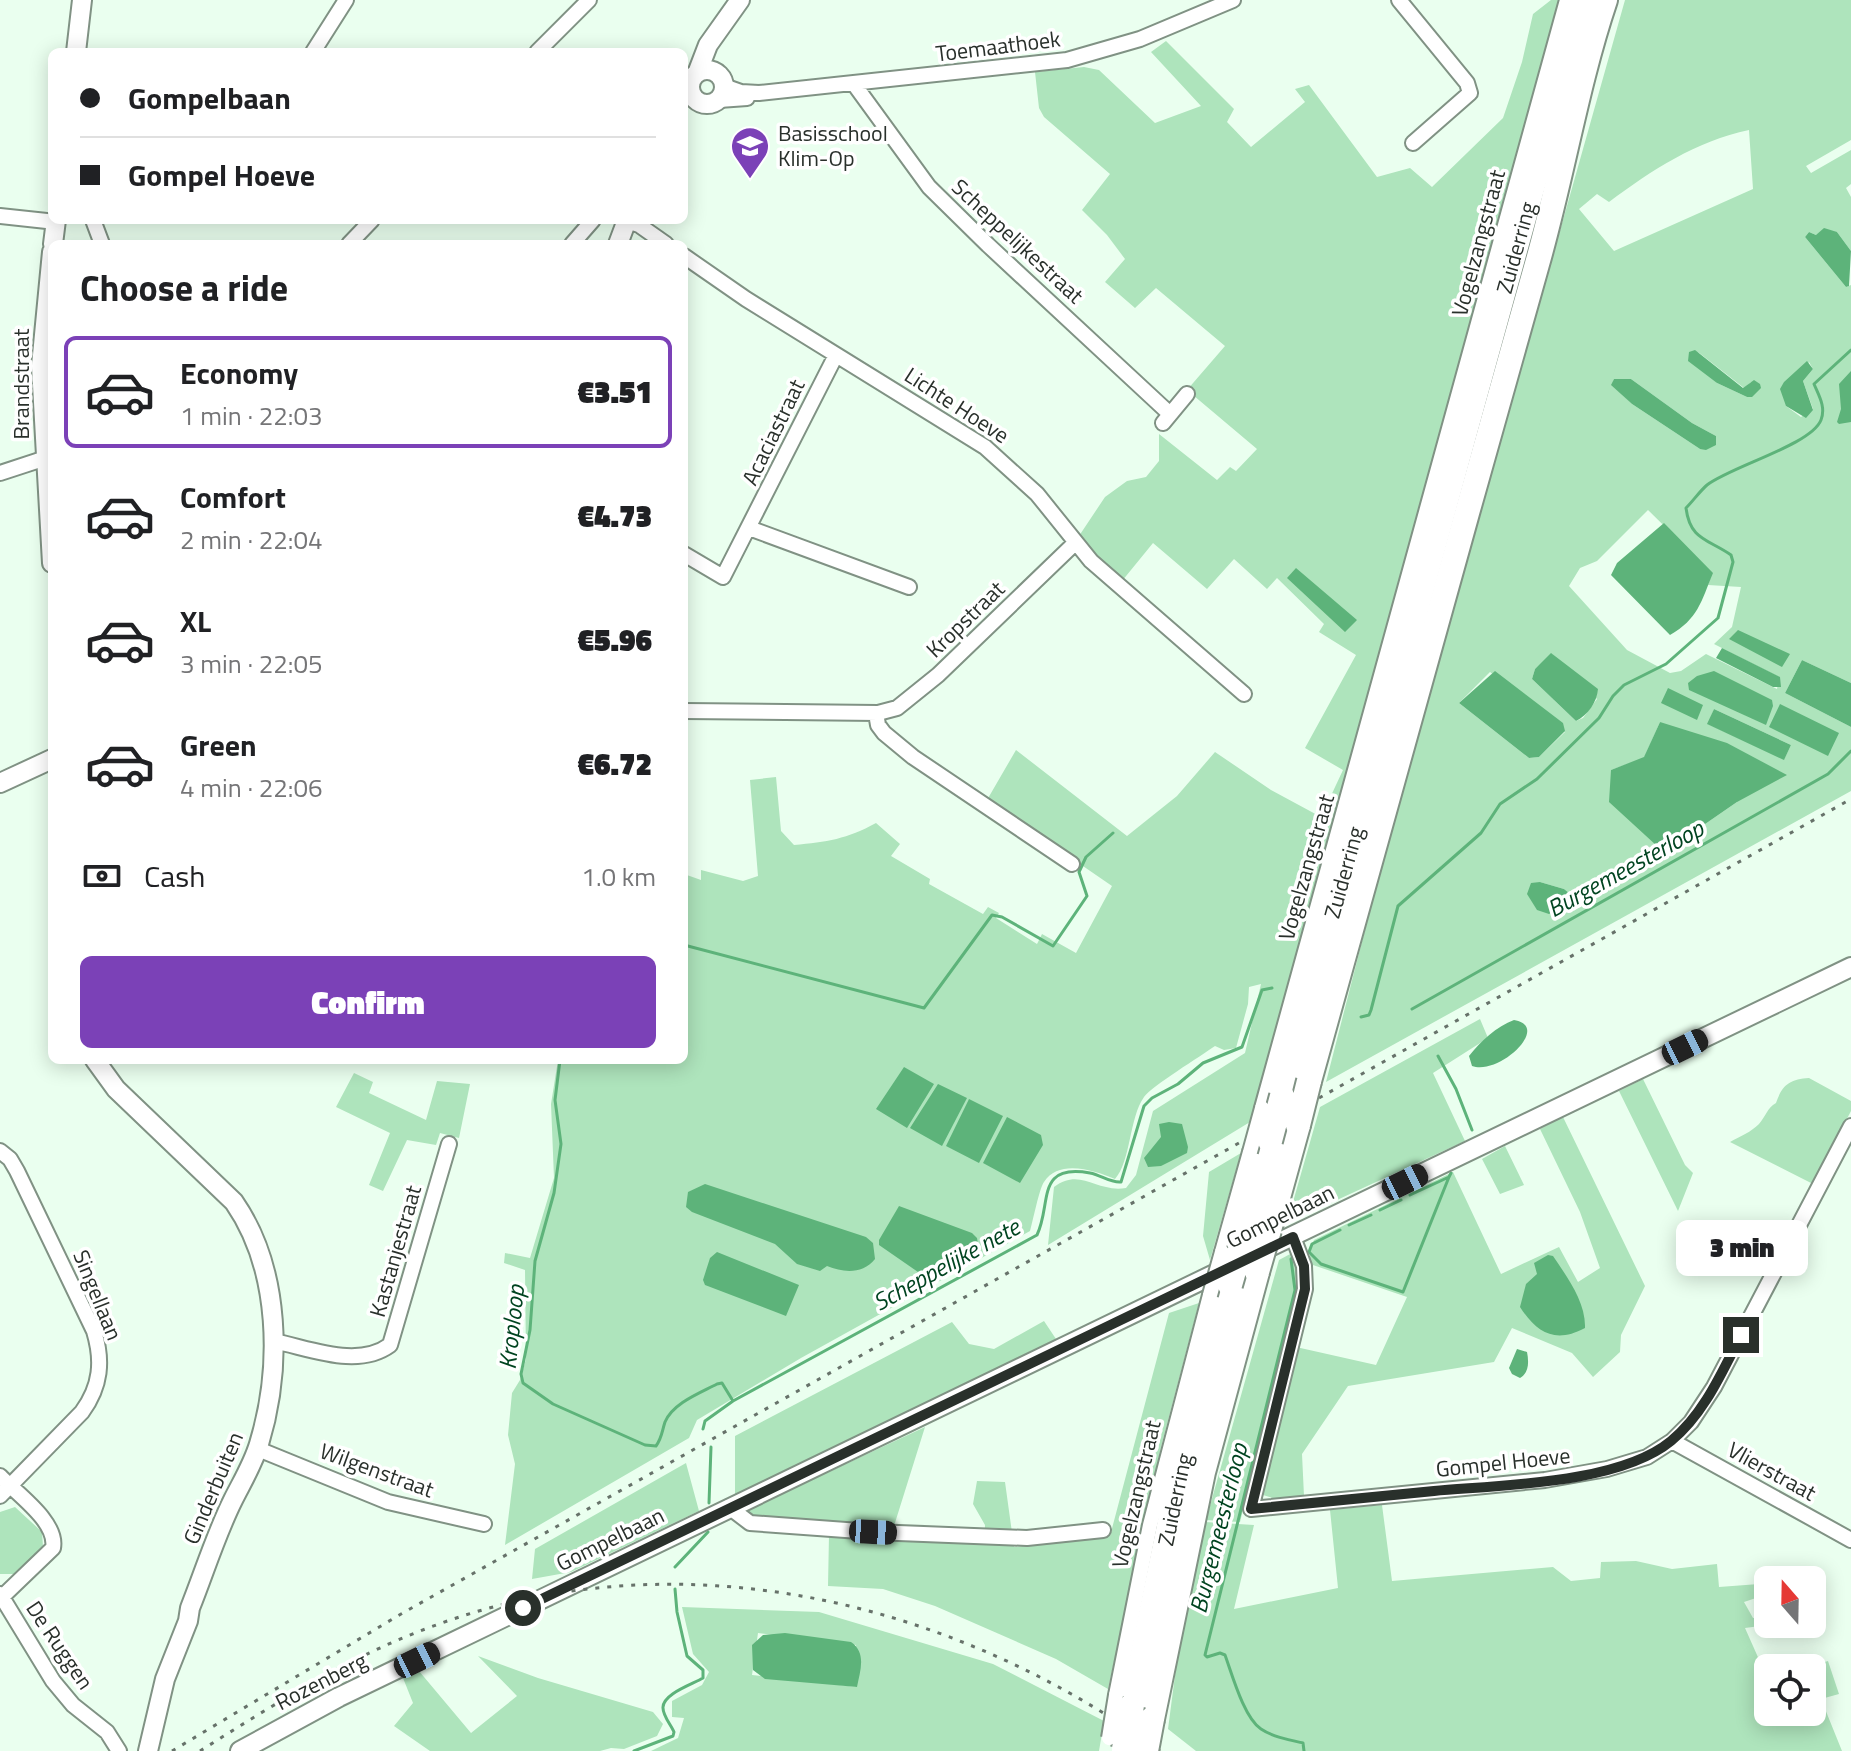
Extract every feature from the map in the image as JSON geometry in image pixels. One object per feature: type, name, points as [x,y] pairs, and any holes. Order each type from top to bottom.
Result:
[{"type":"highway","name":"Zuiderring","points":[[1133,1706],[1220,1290],[1584,0]]},
{"type":"highway","name":"Zuiderring","points":[[1122,1748],[1203,1472],[1481,457],[1554,206],[1578,96],[1605,0]]},
{"type":"street","points":[[76,48],[82,0]]},
{"type":"street","points":[[316,48],[346,0]]},
{"type":"street","points":[[541,48],[589,0]]},
{"type":"street","points":[[705,71],[708,45],[740,0]]},
{"type":"street","name":"Toemaathoek","points":[[722,93],[759,93],[854,84],[1067,60],[1140,39],[1233,0]]},
{"type":"street","points":[[1399,0],[1467,83],[1470,93],[1413,143]]},
{"type":"street","name":"Vogelzangstraat","points":[[1272,1102],[1567,0]]},
{"type":"street","points":[[705,71],[721,76],[722,93],[708,104],[689,100],[691,80],[705,71]]},
{"type":"street","name":"Scheppelijkestraat","points":[[854,84],[929,187],[1167,418],[1187,394]]},
{"type":"street","points":[[0,216],[48,220]]},
{"type":"street","points":[[353,240],[368,224]]},
{"type":"street","points":[[576,240],[590,224]]},
{"type":"street","points":[[637,224],[660,240]]},
{"type":"street","name":"Lichte Hoeve","points":[[688,259],[746,299],[985,447],[1037,494],[1075,543],[1122,589],[1244,694]]},
{"type":"street","name":"Brandstraat","points":[[48,287],[41,348],[48,443]]},
{"type":"street","name":"Acaciastraat","points":[[688,556],[723,577],[836,355]]},
{"type":"street","points":[[0,473],[48,457]]},
{"type":"street","points":[[749,528],[909,587]]},
{"type":"street","name":"Kropstraat","points":[[688,711],[893,711],[916,695],[1075,543]]},
{"type":"street","points":[[876,713],[878,725],[884,733],[913,757],[1072,864]]},
{"type":"street","points":[[0,783],[48,761]]},
{"type":"street","name":"Gompelbaan","points":[[468,1635],[1851,967]]},
{"type":"street","name":"Ginderbuiten","points":[[98,1064],[116,1089],[221,1188],[247,1221],[258,1247],[270,1296],[273,1341],[271,1385],[258,1449],[233,1501],[190,1608],[158,1701],[148,1751]]},
{"type":"street","name":"Gompel Hoeve","points":[[1293,1237],[1304,1266],[1305,1289],[1251,1509],[1583,1475],[1647,1457],[1672,1441],[1691,1422],[1714,1387],[1851,1126]]},
{"type":"street","name":"Kastanjestraat","points":[[273,1341],[356,1358],[378,1354],[390,1345],[449,1144]]},
{"type":"street","name":"Singellaan","points":[[0,1151],[10,1159],[33,1202],[94,1331],[100,1352],[99,1382],[82,1412],[3,1486],[48,1524],[55,1539],[53,1548],[1,1595]]},
{"type":"street","name":"Vlierstraat","points":[[1672,1441],[1851,1540]]},
{"type":"street","name":"Wilgenstraat","points":[[258,1449],[388,1502],[484,1524]]},
{"type":"street","points":[[729,1507],[750,1523],[873,1532],[1027,1538],[1103,1530]]},
{"type":"street","name":"De Ruggen","points":[[1,1595],[53,1681],[88,1720],[107,1732],[119,1751]]},
{"type":"street","name":"Rozenberg","points":[[240,1751],[339,1697],[468,1635]]},
{"type":"shaded area","points":[[1551,0],[1562,0],[1250,1122],[1048,1245],[1054,1187],[1072,1179],[1115,1189],[1126,1188],[1136,1175],[1153,1111],[1245,1053],[1261,984],[1249,987],[1248,1004],[1236,1048],[1224,1050],[1215,1046],[1144,1097],[1135,1116],[1124,1162],[1115,1179],[1078,1168],[1059,1170],[1042,1186],[1030,1231],[801,1358],[697,1420],[689,1438],[505,1545],[515,1464],[508,1435],[512,1393],[520,1380],[526,1359],[525,1270],[504,1263],[505,1253],[530,1258],[554,1178],[551,1104],[557,1064],[688,1064],[688,875],[701,880],[701,870],[743,881],[758,876],[750,780],[776,777],[781,831],[794,845],[836,839],[876,823],[900,844],[891,856],[930,879],[929,884],[983,914],[988,907],[999,913],[996,918],[1037,944],[1042,934],[1076,953],[1112,886],[987,800],[1016,750],[1127,836],[1177,796],[1215,752],[1271,790],[1321,817],[1343,770],[1305,748],[1356,655],[1319,632],[1324,624],[1277,578],[1267,589],[1234,559],[1207,589],[1153,543],[1122,581],[1079,536],[1105,497],[1127,481],[1146,477],[1159,461],[1159,434],[1217,480],[1230,467],[1236,471],[1257,449],[1187,390],[1225,346],[1156,288],[1135,308],[1105,282],[1125,259],[1082,210],[1110,174],[1044,117],[1039,108],[1035,72],[1084,67],[1099,70],[1155,123],[1201,106],[1151,52],[1166,41],[1234,109],[1227,122],[1251,147],[1305,102],[1295,89],[1309,85],[1377,177],[1410,168],[1432,187],[1503,118],[1522,62],[1533,14]]},
{"type":"shaded area","points":[[1625,0],[1851,0],[1851,140],[1806,166],[1811,173],[1851,150],[1851,184],[1846,188],[1851,197],[1851,251],[1837,232],[1816,235],[1809,232],[1805,237],[1846,287],[1851,285],[1851,683],[1802,660],[1785,693],[1851,727],[1851,791],[1326,1082],[1386,848]],"holes":[[[1749,130],[1753,189],[1614,251],[1579,209],[1597,194],[1609,202],[1658,168],[1711,141]],[[1698,352],[1744,388],[1751,382],[1747,397],[1717,383]],[[1809,362],[1813,369],[1803,381],[1813,409],[1801,417],[1786,406]],[[1614,379],[1631,379],[1692,423],[1716,436],[1700,449],[1632,404],[1612,385]],[[1648,510],[1712,573],[1708,585],[1741,587],[1732,627],[1714,644],[1779,677],[1777,689],[1706,654],[1681,671],[1670,673],[1627,650],[1569,586],[1580,568],[1597,561]],[[1552,654],[1597,699],[1583,718],[1576,721],[1532,679],[1535,669]],[[1490,672],[1565,732],[1539,757],[1529,758],[1459,703]],[[1714,709],[1791,745],[1784,759],[1708,724]],[[1660,722],[1737,802],[1695,831],[1611,770],[1644,758]],[[1540,882],[1564,889],[1575,900],[1556,911]]]},
{"type":"shaded area","points":[[1480,1019],[1488,1038],[1433,1073],[1465,1141],[1287,1223],[1320,1107]]},
{"type":"shaded area","points":[[354,1073],[373,1082],[369,1093],[426,1120],[437,1081],[470,1084],[459,1138],[440,1133],[436,1145],[407,1140],[383,1191],[369,1185],[390,1133],[336,1107]]},
{"type":"shaded area","points":[[1809,1078],[1851,1101],[1851,1111],[1813,1184],[1730,1142],[1759,1124],[1788,1084]]},
{"type":"shaded area","points":[[1643,1079],[1685,1165],[1693,1173],[1678,1211],[1619,1091]]},
{"type":"shaded area","points":[[1563,1117],[1645,1286],[1621,1335],[1620,1352],[1593,1377],[1572,1353],[1512,1328],[1494,1362],[1348,1386],[1302,1454],[1304,1496],[1276,1499],[1263,1495],[1296,1347],[1376,1365],[1407,1297],[1310,1264],[1314,1240],[1453,1172],[1501,1274],[1559,1247],[1578,1282],[1600,1268],[1580,1212],[1540,1129]]},
{"type":"shaded area","points":[[1505,1146],[1524,1185],[1500,1194],[1482,1159]]},
{"type":"shaded area","points":[[1241,1153],[1210,1260],[1203,1236],[1209,1172]]},
{"type":"shaded area","points":[[1292,1253],[1300,1284],[1240,1522],[1206,1520],[1279,1260]]},
{"type":"shaded area","points":[[1199,1303],[1161,1447],[1108,1689],[1056,1659],[935,1606],[883,1589],[828,1586],[829,1535],[984,1545],[985,1525],[973,1504],[977,1481],[1005,1482],[1014,1547],[1110,1536],[1169,1313]]},
{"type":"shaded area","points":[[1044,1321],[1056,1339],[735,1496],[735,1436],[952,1322],[969,1344],[994,1349]]},
{"type":"shaded area","points":[[925,1427],[894,1526],[750,1516],[745,1511]]},
{"type":"shaded area","points":[[686,1463],[699,1511],[571,1572],[532,1579],[535,1549]]},
{"type":"shaded area","points":[[1382,1505],[1392,1581],[1553,1567],[1571,1581],[1600,1578],[1601,1562],[1636,1561],[1672,1569],[1717,1564],[1719,1587],[1754,1584],[1754,1599],[1744,1602],[1754,1618],[1754,1627],[1745,1628],[1757,1654],[1754,1654],[1754,1726],[1826,1726],[1826,1711],[1842,1751],[1196,1751],[1168,1729],[1179,1645],[1205,1522],[1254,1525],[1234,1609],[1338,1588],[1330,1510]]},
{"type":"shaded area","points":[[15,1507],[42,1532],[43,1547],[16,1574],[0,1574],[0,1512]]},
{"type":"shaded area","points":[[682,1607],[819,1612],[993,1664],[1104,1721],[1099,1751],[651,1751],[678,1738],[684,1718],[672,1717],[672,1701],[702,1685],[709,1672],[693,1654]],"holes":[[[758,1633],[856,1645],[857,1687],[752,1675]]]},
{"type":"shaded area","points":[[478,1656],[538,1678],[653,1712],[663,1724],[657,1736],[624,1749],[600,1751],[430,1751],[394,1726],[413,1703],[403,1678],[419,1671],[471,1733],[517,1696]]},
{"type":"shaded area","points":[[1828,1661],[1839,1694],[1826,1698],[1826,1662]]},
{"type":"water","points":[[1824,228],[1837,232],[1851,251],[1849,286],[1846,287],[1805,237],[1809,232],[1816,235]]},
{"type":"water","points":[[1695,350],[1743,388],[1754,380],[1761,388],[1752,397],[1747,397],[1717,383],[1688,361],[1689,352]]},
{"type":"water","points":[[1807,361],[1813,369],[1803,381],[1813,410],[1806,418],[1786,406],[1780,389]]},
{"type":"water","points":[[1851,371],[1851,422],[1839,424],[1839,384]]},
{"type":"water","points":[[1614,379],[1631,379],[1692,423],[1716,436],[1716,445],[1706,450],[1700,449],[1632,404],[1611,385]]},
{"type":"water","points":[[1664,523],[1713,573],[1693,616],[1670,635],[1611,575],[1617,563]]},
{"type":"water","points":[[1296,568],[1357,620],[1345,632],[1287,578]]},
{"type":"water","points":[[1738,630],[1790,654],[1782,667],[1729,639]]},
{"type":"water","points":[[1722,648],[1780,677],[1781,687],[1773,687],[1716,658]]},
{"type":"water","points":[[1551,653],[1598,689],[1591,708],[1576,721],[1532,679],[1535,669]]},
{"type":"water","points":[[1802,660],[1851,683],[1851,727],[1785,693]]},
{"type":"water","points":[[1495,671],[1563,723],[1565,731],[1539,757],[1529,758],[1459,703]]},
{"type":"water","points":[[1714,671],[1772,700],[1766,725],[1689,690],[1688,683],[1697,676]]},
{"type":"water","points":[[1668,688],[1703,705],[1697,720],[1661,703]]},
{"type":"water","points":[[1780,704],[1839,733],[1828,756],[1769,727]]},
{"type":"water","points":[[1714,709],[1791,745],[1784,760],[1707,724]]},
{"type":"water","points":[[1660,722],[1727,743],[1787,775],[1737,802],[1695,831],[1657,846],[1609,802],[1611,770],[1644,757]]},
{"type":"water","points":[[1540,882],[1564,889],[1576,899],[1549,914],[1537,910],[1527,894],[1531,883]]},
{"type":"water","points":[[1514,1020],[1524,1024],[1527,1031],[1525,1040],[1517,1049],[1495,1064],[1472,1066],[1469,1056],[1478,1045],[1495,1030]]},
{"type":"water","points":[[904,1067],[934,1084],[907,1128],[876,1109]]},
{"type":"water","points":[[938,1084],[967,1098],[942,1146],[910,1128]]},
{"type":"water","points":[[969,1099],[1003,1116],[979,1163],[946,1146]]},
{"type":"water","points":[[1007,1117],[1041,1135],[1043,1145],[1020,1183],[983,1163]]},
{"type":"water","points":[[1159,1124],[1182,1124],[1187,1153],[1161,1166],[1148,1167],[1144,1158],[1161,1137]]},
{"type":"water","points":[[705,1184],[866,1237],[873,1243],[875,1259],[853,1271],[827,1266],[820,1271],[797,1264],[775,1244],[686,1207],[688,1192]]},
{"type":"water","points":[[899,1206],[972,1233],[978,1244],[944,1267],[927,1273],[918,1272],[879,1245]]},
{"type":"water","points":[[717,1252],[799,1285],[786,1316],[705,1285],[703,1280],[710,1258]]},
{"type":"water","points":[[1548,1255],[1553,1256],[1564,1272],[1582,1309],[1585,1328],[1574,1333],[1548,1333],[1533,1324],[1520,1307],[1526,1284],[1537,1274],[1534,1263]]},
{"type":"water","points":[[1517,1349],[1527,1352],[1528,1356],[1527,1370],[1520,1378],[1512,1374],[1509,1368]]},
{"type":"water","points":[[785,1633],[851,1642],[861,1657],[857,1687],[765,1679],[753,1670],[752,1645],[763,1635]]},
{"type":"waterway","name":"Scheppelijke nete","points":[[1361,1017],[1369,1015],[1371,1010],[1398,906],[1481,833],[1500,804],[1537,779],[1599,718],[1624,685],[1666,664],[1718,618],[1733,562],[1731,555],[1696,533],[1691,527],[1686,508],[1704,487],[1787,447],[1814,429],[1823,411],[1814,384],[1851,350]]},
{"type":"waterway","name":"Burgemeesterloop","points":[[1412,1009],[1828,774],[1851,751]]},
{"type":"waterway","name":"Kroploop","points":[[688,946],[924,1008],[992,915],[1002,917],[1053,946],[1087,896],[1079,872],[1086,857],[1113,833]]},
{"type":"waterway","name":"Scheppelijke nete","points":[[703,1429],[705,1421],[733,1401],[1037,1235],[1048,1189],[1061,1174],[1090,1173],[1121,1182],[1144,1106],[1203,1063],[1242,1047],[1262,990],[1272,988]]},
{"type":"waterway","name":"Burgemeesterloop","points":[[1438,1056],[1456,1089],[1472,1130]]},
{"type":"waterway","name":"Kroploop","points":[[560,1064],[555,1100],[561,1144],[554,1193],[535,1261],[530,1330],[521,1374],[523,1383],[553,1404],[645,1445],[656,1446],[669,1415],[688,1399],[722,1383],[733,1401]]},
{"type":"waterway","name":"Burgemeesterloop","points":[[1410,1195],[1449,1177],[1451,1173]]},
{"type":"waterway","points":[[1340,1230],[1312,1244],[1309,1252],[1321,1264],[1403,1292],[1449,1177]]},
{"type":"waterway","name":"Burgemeesterloop","points":[[1380,1210],[1401,1200]]},
{"type":"waterway","name":"Burgemeesterloop","points":[[1349,1225],[1371,1215]]},
{"type":"waterway","name":"Burgemeesterloop","points":[[1293,1257],[1295,1290],[1205,1655],[1225,1655],[1239,1695],[1249,1715],[1261,1729],[1303,1743],[1304,1751]]},
{"type":"waterway","name":"Scheppelijke nete","points":[[709,1503],[711,1447]]},
{"type":"waterway","name":"Scheppelijke nete","points":[[675,1567],[708,1532]]},
{"type":"waterway","name":"Scheppelijke nete","points":[[634,1751],[673,1736],[674,1732],[663,1711],[664,1703],[673,1694],[703,1678],[703,1670],[687,1656],[675,1589]]},
{"type":"railway","points":[[172,1751],[401,1614],[1851,799]]},
{"type":"railway","points":[[200,1751],[340,1668],[428,1628],[522,1600],[617,1586],[713,1586],[808,1597],[902,1620],[992,1654],[1079,1698],[1160,1751]]},
{"type":"place","name":"Basisschool Klim-Op","points":[[750,180]]},
{"type":"route","points":[[523,1608],[1293,1237],[1304,1266],[1305,1289],[1251,1509],[1545,1480],[1583,1475],[1647,1457],[1672,1441],[1691,1422],[1714,1387],[1741,1335]]}]
